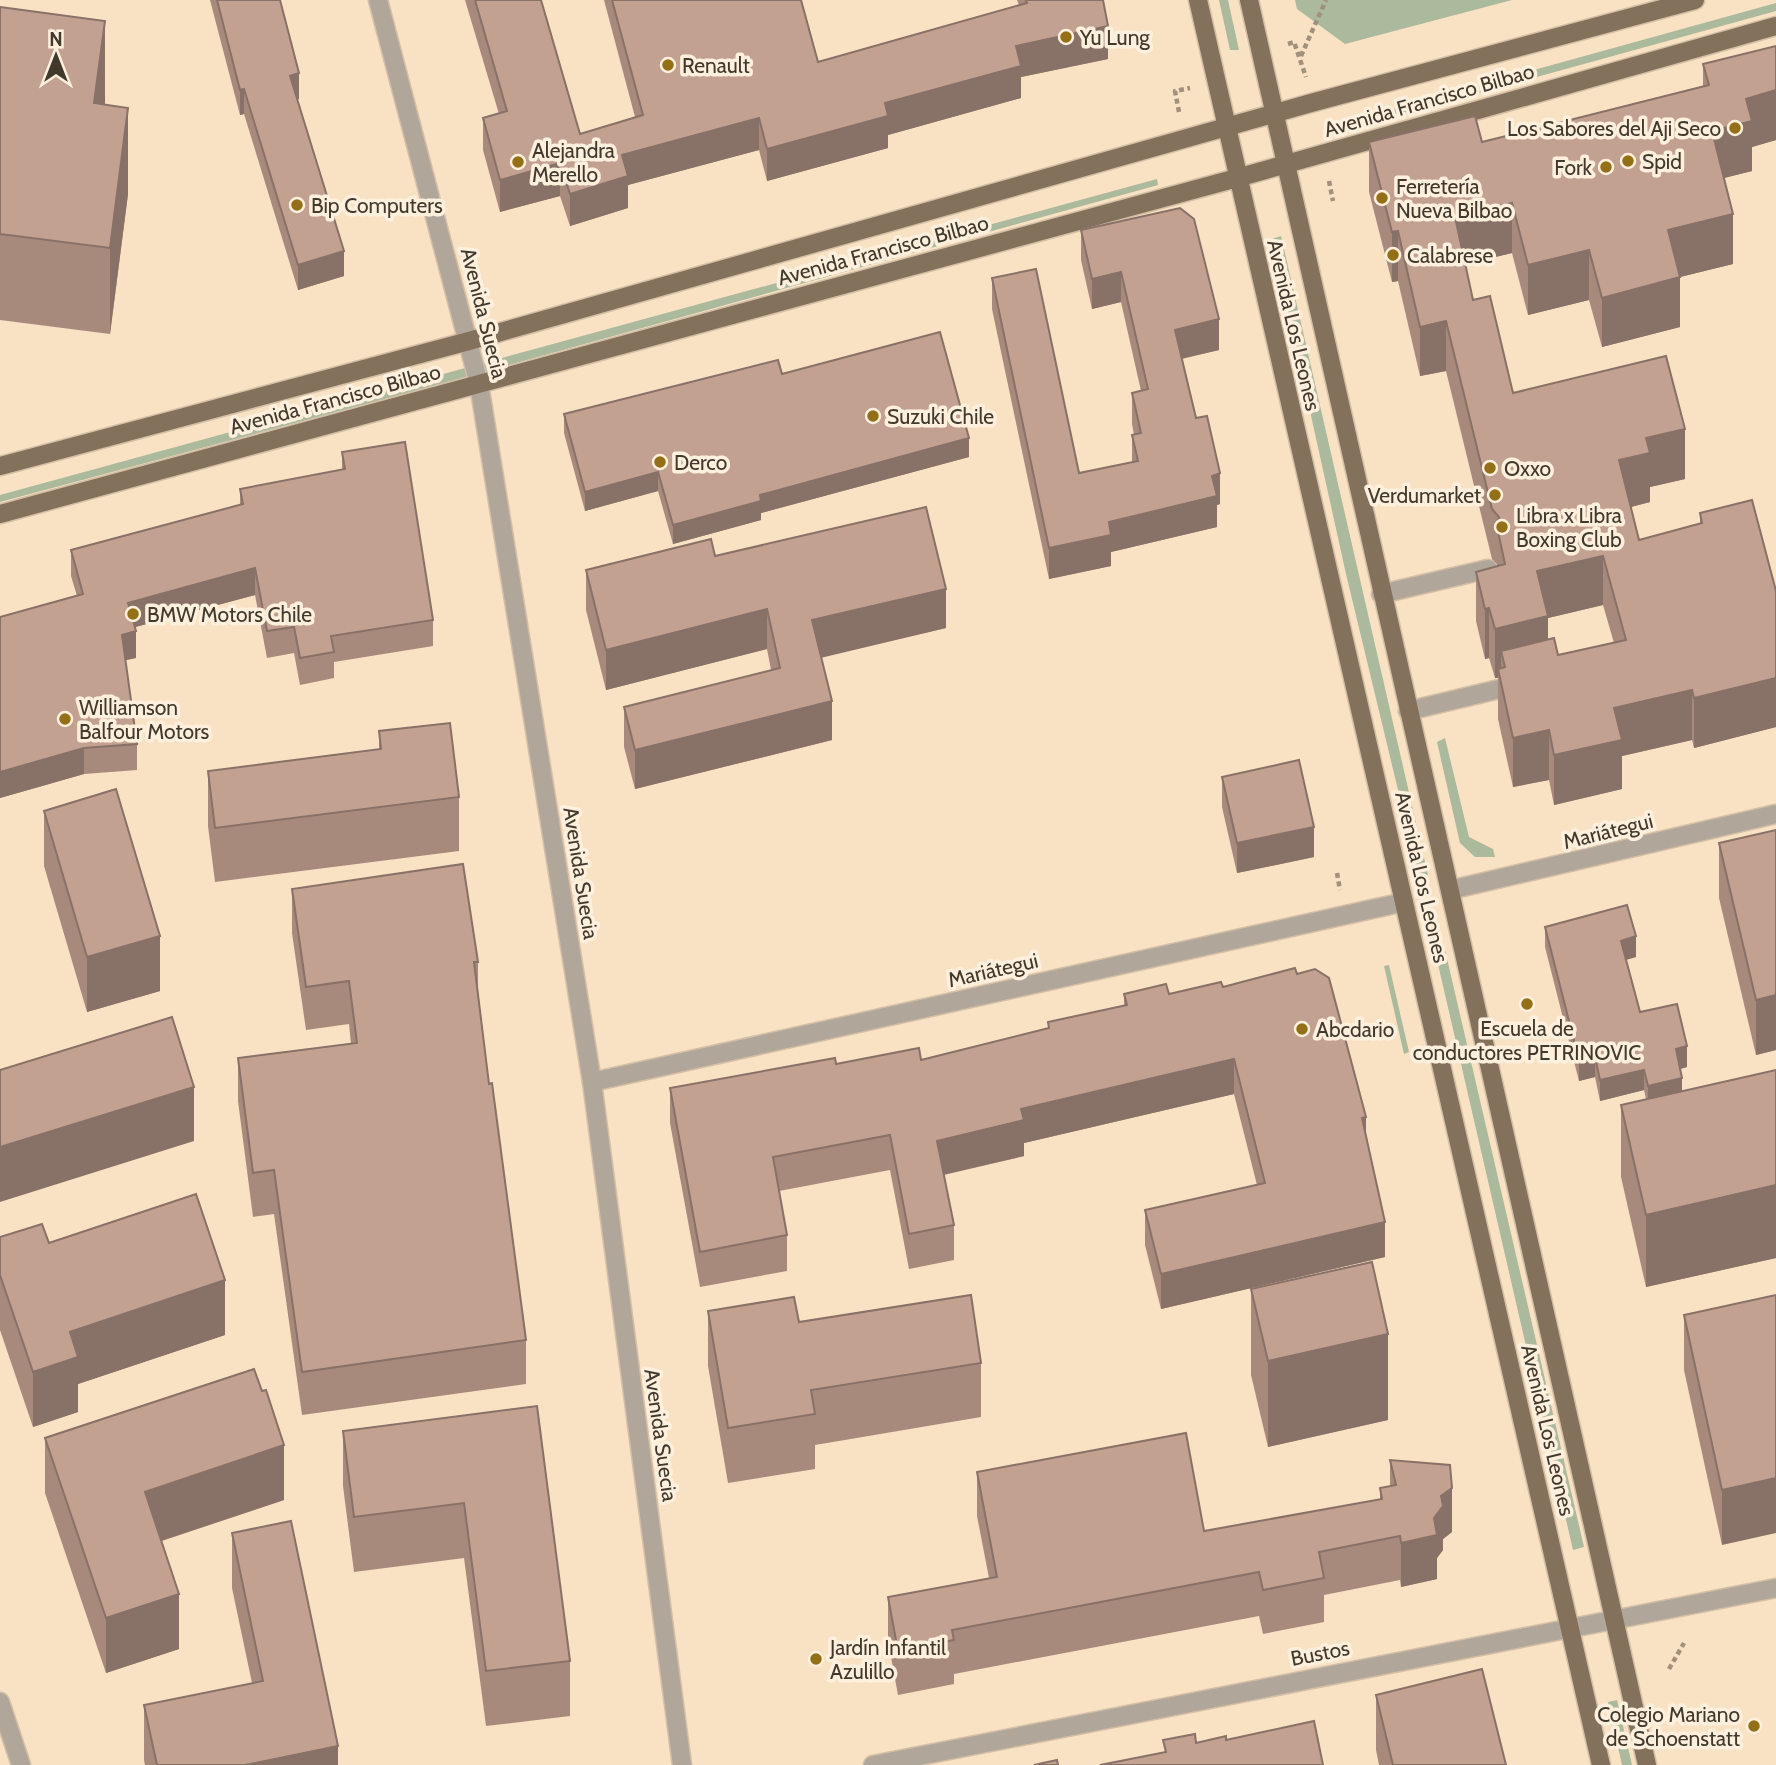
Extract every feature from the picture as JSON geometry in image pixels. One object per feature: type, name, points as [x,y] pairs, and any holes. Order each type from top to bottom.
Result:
[{"type":"main road","name":"Avenida Los Leones","points":[[1198,0],[1601,1765]]},
{"type":"main road","name":"Avenida Los Leones","points":[[1249,0],[1647,1765]]},
{"type":"main road","name":"Avenida Francisco Bilbao","points":[[0,466],[469,341],[1274,114],[1695,0]]},
{"type":"main road","name":"Avenida Francisco Bilbao","points":[[0,513],[1237,178],[1776,26]]},
{"type":"street","name":"Avenida Suecia","points":[[378,0],[479,384],[592,1082],[682,1765]]},
{"type":"street","points":[[1381,594],[1488,569]]},
{"type":"street","points":[[1408,711],[1532,681]]},
{"type":"street","name":"Mariátegui","points":[[1450,890],[1776,814]]},
{"type":"street","name":"Mariátegui","points":[[592,1082],[1404,902]]},
{"type":"street","name":"Bustos","points":[[873,1765],[1776,1588]]},
{"type":"street","points":[[0,1702],[20,1765]]},
{"type":"path","points":[[1301,56],[1326,0]]},
{"type":"path","points":[[1669,1669],[1684,1643]]},
{"type":"green space","points":[[1219,0],[1228,0],[1239,50],[1230,50]]},
{"type":"green space","points":[[1295,0],[1512,0],[1345,44],[1297,9]]},
{"type":"green space","points":[[1776,3],[1776,11],[1345,130],[1343,123]]},
{"type":"green space","points":[[1157,179],[1158,185],[415,391],[0,502],[0,495]]},
{"type":"green space","points":[[1281,236],[1428,875],[1419,877],[1346,574],[1272,239]]},
{"type":"green space","points":[[1445,738],[1469,837],[1493,849],[1495,857],[1475,857],[1460,843],[1437,742]]},
{"type":"green space","points":[[1445,950],[1584,1547],[1573,1550],[1435,951]]},
{"type":"green space","points":[[1389,965],[1409,1052],[1404,1054],[1384,966]]},
{"type":"green space","points":[[1617,1700],[1632,1765],[1622,1765],[1608,1702]]},
{"type":"building","points":[[217,0],[280,0],[299,73],[290,76],[344,251],[298,265],[244,89],[240,90]]},
{"type":"building","points":[[475,0],[541,0],[580,134],[643,115],[612,0],[801,0],[818,62],[1027,3],[1026,0],[1103,0],[1108,26],[1016,46],[1021,66],[885,103],[888,116],[767,149],[759,118],[622,155],[628,176],[570,194],[560,163],[500,180],[483,118],[507,111]]},
{"type":"building","points":[[0,7],[105,21],[94,103],[128,108],[110,248],[0,234]]},
{"type":"building","points":[[1776,46],[1776,90],[1746,99],[1752,121],[1712,131],[1733,214],[1668,230],[1680,277],[1602,298],[1589,250],[1528,265],[1512,203],[1455,217],[1473,300],[1490,296],[1513,393],[1666,356],[1685,429],[1646,438],[1650,453],[1619,460],[1639,540],[1702,523],[1700,513],[1752,500],[1776,591],[1776,678],[1694,698],[1692,690],[1614,708],[1622,740],[1554,755],[1549,730],[1513,738],[1498,669],[1505,667],[1501,651],[1554,638],[1558,655],[1626,640],[1603,556],[1537,571],[1548,616],[1495,629],[1489,608],[1485,609],[1476,572],[1505,564],[1497,527],[1499,517],[1492,509],[1446,321],[1420,327],[1398,231],[1392,232],[1369,142],[1475,116],[1482,142],[1709,85],[1703,64]]},
{"type":"building","points":[[1180,208],[1194,219],[1219,319],[1175,330],[1196,418],[1207,416],[1220,473],[1212,476],[1217,496],[1109,522],[1111,535],[1049,548],[992,278],[1036,269],[1079,473],[1138,461],[1132,435],[1141,433],[1132,393],[1148,389],[1121,272],[1092,279],[1081,230]]},
{"type":"building","points":[[940,332],[969,438],[760,495],[761,501],[673,525],[658,472],[585,492],[564,414],[778,360],[782,374]]},
{"type":"building","points":[[405,442],[433,620],[331,636],[334,652],[300,658],[294,627],[267,631],[255,568],[128,603],[136,631],[122,635],[137,744],[84,748],[0,772],[0,617],[83,594],[71,550],[243,504],[240,489],[345,469],[342,452]]},
{"type":"building","points":[[926,507],[946,589],[812,620],[832,701],[635,750],[624,707],[780,668],[767,609],[606,650],[586,570],[711,539],[715,556]]},
{"type":"building","points":[[450,723],[459,797],[215,828],[208,771],[381,749],[379,731]]},
{"type":"building","points":[[1299,760],[1314,827],[1237,843],[1222,777]]},
{"type":"building","points":[[116,789],[160,936],[87,957],[44,811]]},
{"type":"building","points":[[1776,830],[1776,995],[1756,1000],[1719,843]]},
{"type":"building","points":[[463,864],[478,962],[474,962],[489,1084],[492,1083],[526,1340],[302,1372],[274,1170],[253,1173],[238,1058],[357,1043],[349,981],[306,987],[292,889]]},
{"type":"building","points":[[1627,905],[1636,936],[1621,941],[1640,1012],[1677,1004],[1687,1046],[1676,1049],[1682,1078],[1648,1086],[1644,1070],[1600,1080],[1595,1057],[1579,1060],[1545,927]]},
{"type":"building","points":[[1295,968],[1297,974],[1315,969],[1329,978],[1366,1117],[1362,1118],[1385,1222],[1161,1274],[1145,1210],[1265,1183],[1234,1059],[1021,1109],[1024,1120],[937,1141],[954,1225],[909,1234],[890,1135],[773,1157],[787,1235],[700,1252],[670,1088],[835,1058],[836,1064],[919,1048],[921,1060],[1049,1028],[1048,1022],[1127,1005],[1124,994],[1166,984],[1169,994],[1221,982],[1223,987]]},
{"type":"building","points":[[172,1017],[194,1087],[0,1147],[0,1070]]},
{"type":"building","points":[[1776,1070],[1776,1185],[1646,1215],[1621,1105]]},
{"type":"building","points":[[196,1194],[225,1280],[70,1332],[78,1357],[33,1372],[0,1275],[0,1237],[42,1224],[49,1243]]},
{"type":"building","points":[[1372,1262],[1388,1334],[1268,1361],[1251,1289]]},
{"type":"building","points":[[971,1295],[981,1363],[811,1390],[815,1414],[728,1428],[708,1311],[794,1297],[799,1322]]},
{"type":"building","points":[[1776,1295],[1776,1478],[1722,1490],[1684,1315]]},
{"type":"building","points":[[254,1369],[262,1391],[266,1390],[284,1445],[145,1492],[179,1594],[106,1618],[45,1438]]},
{"type":"building","points":[[537,1406],[570,1661],[486,1671],[464,1503],[354,1517],[343,1431]]},
{"type":"building","points":[[1186,1433],[1204,1531],[1382,1499],[1380,1488],[1396,1485],[1390,1460],[1450,1465],[1452,1488],[1441,1496],[1443,1506],[1434,1518],[1437,1535],[1401,1543],[1400,1536],[1319,1552],[1324,1578],[1263,1590],[1259,1572],[952,1630],[954,1640],[898,1651],[888,1597],[997,1577],[977,1472]]},
{"type":"building","points":[[291,1521],[338,1746],[245,1765],[157,1765],[144,1705],[263,1681],[232,1533]]},
{"type":"building","points":[[1482,1669],[1506,1765],[1393,1765],[1376,1695]]},
{"type":"building","points":[[1314,1721],[1323,1765],[1100,1765],[1166,1752],[1163,1740],[1195,1734],[1196,1743],[1226,1736],[1226,1740]]},
{"type":"building","points":[[1057,1760],[1058,1765],[1034,1765]]},
{"type":"place","name":"Yu Lung","points":[[1066,37]]},
{"type":"place","name":"Renault","points":[[668,65]]},
{"type":"place","name":"Los Sabores del Aji Seco","points":[[1735,128]]},
{"type":"place","name":"Spid","points":[[1628,161]]},
{"type":"place","name":"Alejandra Merello","points":[[518,162]]},
{"type":"place","name":"Fork","points":[[1606,167]]},
{"type":"place","name":"Ferretería Nueva Bilbao","points":[[1382,198]]},
{"type":"place","name":"Bip Computers","points":[[297,205]]},
{"type":"place","name":"Calabrese","points":[[1393,255]]},
{"type":"place","name":"Suzuki Chile","points":[[873,416]]},
{"type":"place","name":"Derco","points":[[660,462]]},
{"type":"place","name":"Oxxo","points":[[1490,468]]},
{"type":"place","name":"Verdumarket","points":[[1495,495]]},
{"type":"place","name":"Libra x Libra Boxing Club","points":[[1502,527]]},
{"type":"place","name":"BMW Motors Chile","points":[[133,614]]},
{"type":"place","name":"Williamson Balfour Motors","points":[[65,719]]},
{"type":"place","name":"Escuela de conductores PETRINOVIC","points":[[1527,1004]]},
{"type":"place","name":"Abcdario","points":[[1302,1029]]},
{"type":"place","name":"Jardín Infantil Azulillo","points":[[816,1659]]},
{"type":"place","name":"Colegio Mariano de Schoenstatt","points":[[1754,1726]]}]
